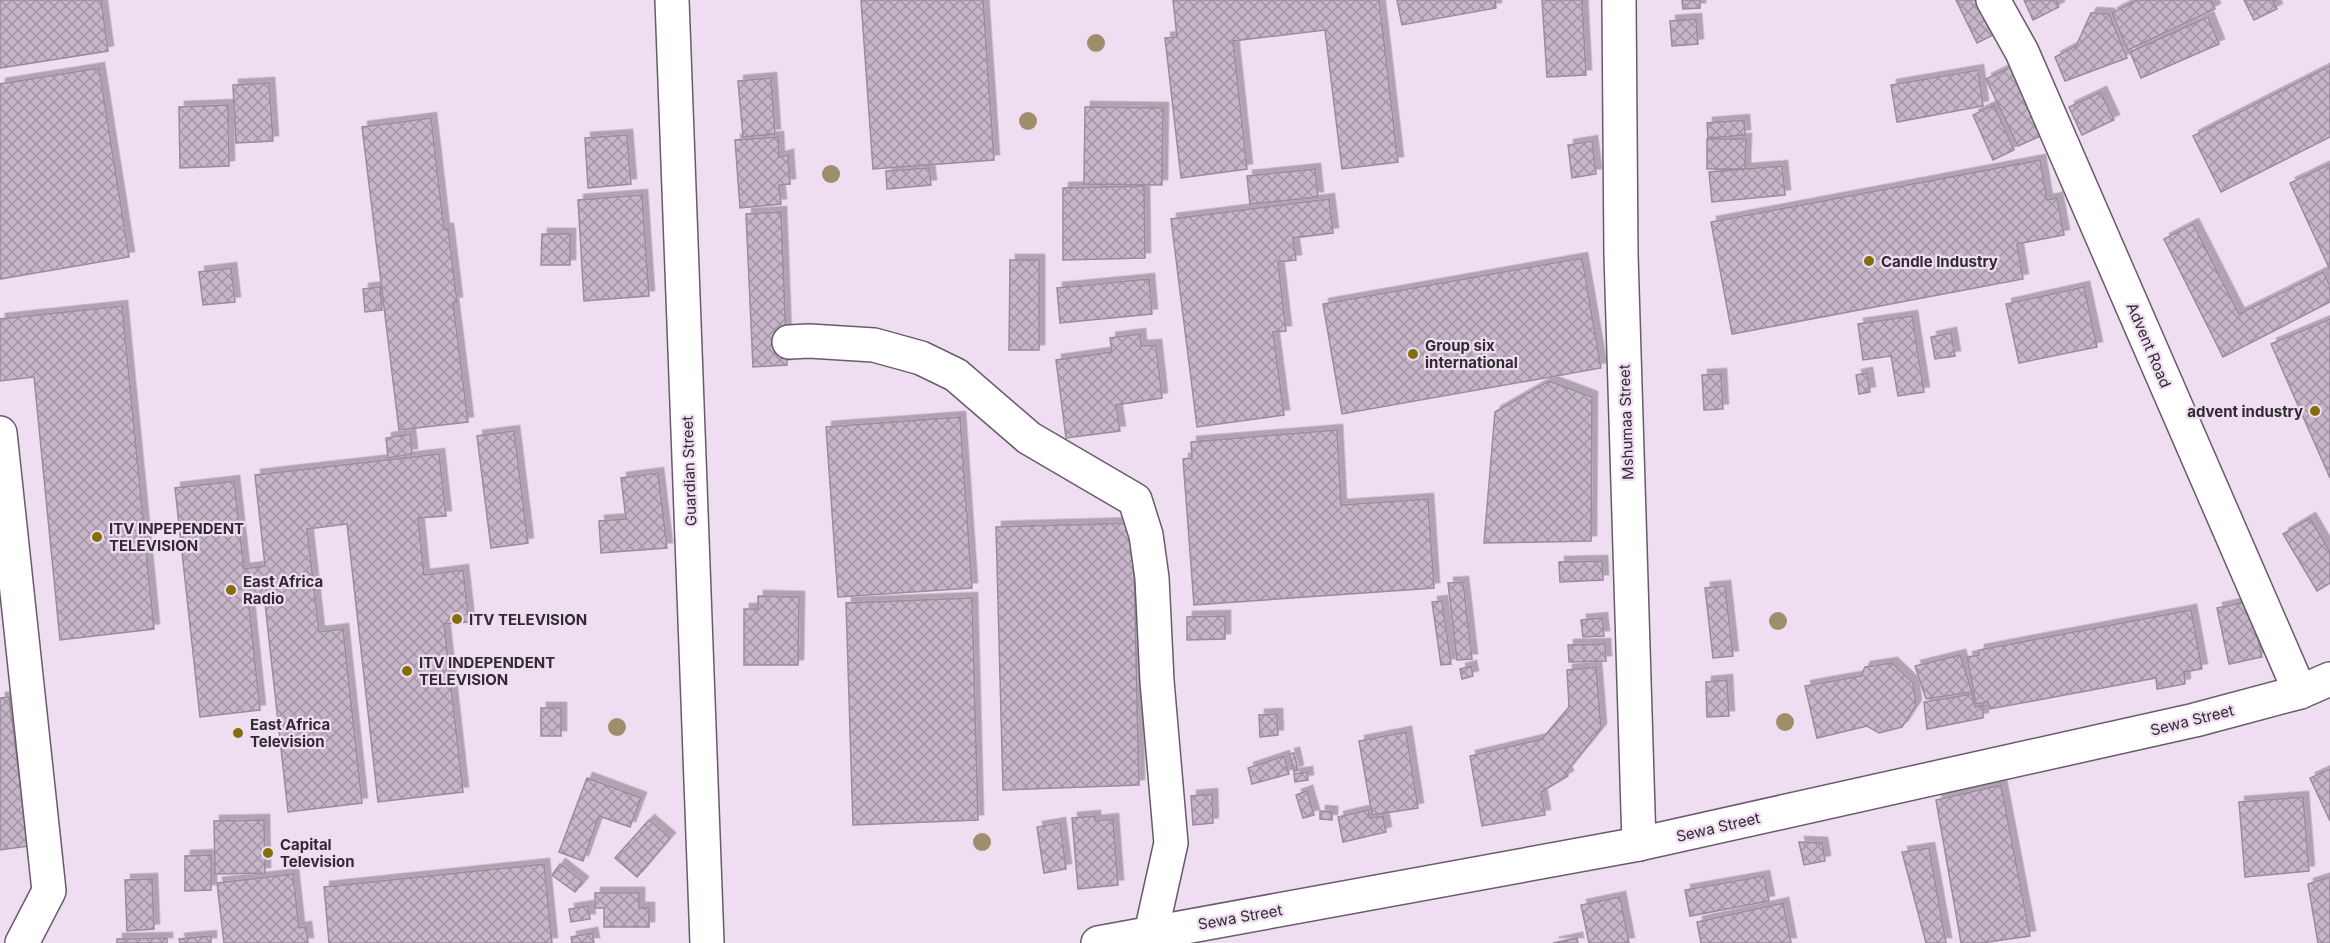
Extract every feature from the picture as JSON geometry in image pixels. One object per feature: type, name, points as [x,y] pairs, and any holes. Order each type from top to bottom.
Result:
[{"type":"street","name":"Guardian Street","points":[[672,0],[707,943]]},
{"type":"street","name":"Mshumaa Street","points":[[1619,0],[1621,255],[1639,844]]},
{"type":"street","name":"Advent Road","points":[[1993,0],[2026,62],[2300,692]]},
{"type":"street","points":[[789,342],[874,345],[921,358],[956,375],[1029,438],[1136,500],[1146,536],[1152,578],[1157,681],[1171,843],[1151,933]]},
{"type":"street","points":[[0,433],[49,891],[21,943]]},
{"type":"street","name":"Sewa Street","points":[[1098,943],[1639,844],[2195,720],[2300,692],[2330,679]]},
{"type":"building","points":[[0,0],[101,0],[108,51],[0,68]]},
{"type":"building","points":[[861,0],[983,0],[994,160],[873,169]]},
{"type":"building","points":[[1173,0],[1379,0],[1398,162],[1342,169],[1325,30],[1233,41],[1247,169],[1181,178],[1165,38],[1177,37]]},
{"type":"building","points":[[1397,0],[1495,0],[1496,8],[1402,25]]},
{"type":"building","points":[[1542,0],[1582,0],[1586,75],[1547,77]]},
{"type":"building","points":[[1682,0],[1700,0],[1700,8],[1683,9]]},
{"type":"building","points":[[1956,0],[1981,0],[1997,33],[1977,43]]},
{"type":"building","points":[[2024,0],[2056,0],[2059,7],[2033,20]]},
{"type":"building","points":[[2137,0],[2211,0],[2215,9],[2128,50],[2112,13]]},
{"type":"building","points":[[2244,0],[2277,0],[2273,1],[2277,9],[2254,20]]},
{"type":"building","points":[[2091,13],[2109,14],[2127,58],[2065,81],[2055,57],[2076,46]]},
{"type":"building","points":[[2208,17],[2219,44],[2141,78],[2130,52]]},
{"type":"building","points":[[1696,19],[1698,44],[1672,46],[1670,21]]},
{"type":"building","points":[[2013,66],[2045,134],[2018,146],[1986,79]]},
{"type":"building","points":[[2330,66],[2330,137],[2221,192],[2193,136]]},
{"type":"building","points":[[99,68],[129,257],[0,279],[0,84]]},
{"type":"building","points":[[1978,70],[1983,106],[1897,122],[1891,85]]},
{"type":"building","points":[[771,78],[775,134],[743,137],[738,81]]},
{"type":"building","points":[[269,83],[273,141],[236,143],[233,85]]},
{"type":"building","points":[[2101,92],[2114,120],[2082,135],[2069,107]]},
{"type":"building","points":[[228,105],[229,166],[180,168],[179,107]]},
{"type":"building","points":[[1994,105],[2014,150],[1993,160],[1973,115]]},
{"type":"building","points":[[1085,107],[1163,108],[1162,185],[1084,184]]},
{"type":"building","points":[[431,118],[444,229],[448,229],[457,302],[453,303],[468,422],[399,430],[362,127]]},
{"type":"building","points":[[1744,120],[1745,135],[1708,138],[1707,123]]},
{"type":"building","points":[[627,135],[631,184],[588,188],[585,138]]},
{"type":"building","points":[[778,137],[779,157],[788,155],[790,184],[779,185],[781,204],[740,208],[735,140]]},
{"type":"building","points":[[1707,139],[1746,139],[1745,169],[1707,169]]},
{"type":"building","points":[[1592,141],[1596,174],[1572,178],[1568,145]]},
{"type":"building","name":"Candle Industry","points":[[2040,160],[2047,200],[2057,198],[2064,235],[2017,244],[2023,279],[1732,334],[1711,222]]},
{"type":"building","points":[[2330,164],[2330,270],[2290,183]]},
{"type":"building","points":[[1782,166],[1785,195],[1712,202],[1709,172]]},
{"type":"building","points":[[929,168],[931,185],[887,189],[886,171]]},
{"type":"building","points":[[1315,169],[1318,197],[1250,204],[1247,176]]},
{"type":"building","points":[[1144,186],[1145,258],[1063,260],[1063,188]]},
{"type":"building","points":[[642,195],[649,296],[584,301],[578,200]]},
{"type":"building","points":[[1329,199],[1333,233],[1293,238],[1296,260],[1278,262],[1286,331],[1273,332],[1284,415],[1197,427],[1171,219]]},
{"type":"building","points":[[781,212],[787,365],[753,367],[746,214]]},
{"type":"building","points":[[2193,224],[2239,314],[2323,272],[2330,286],[2330,302],[2223,357],[2164,239]]},
{"type":"building","points":[[542,234],[570,234],[570,265],[541,265]]},
{"type":"building","points":[[1582,258],[1601,368],[1342,414],[1323,304]]},
{"type":"building","points":[[1010,260],[1039,260],[1039,350],[1009,350]]},
{"type":"building","points":[[231,268],[235,302],[203,305],[199,272]]},
{"type":"building","points":[[1149,279],[1152,314],[1060,323],[1057,288]]},
{"type":"building","points":[[380,287],[382,310],[365,312],[363,289]]},
{"type":"building","points":[[2084,287],[2097,347],[2019,363],[2006,304]]},
{"type":"building","name":"ITV INPEPENDENT TELEVISION","points":[[122,306],[154,629],[60,640],[34,377],[0,381],[0,319]]},
{"type":"building","points":[[1912,316],[1924,392],[1898,396],[1891,356],[1863,360],[1858,324]]},
{"type":"building","name":"advent industry","points":[[2330,319],[2330,478],[2271,344]]},
{"type":"building","points":[[1951,333],[1955,356],[1935,359],[1931,337]]},
{"type":"building","points":[[1140,334],[1141,346],[1156,345],[1162,398],[1116,405],[1120,431],[1066,438],[1056,360],[1112,352],[1110,338]]},
{"type":"building","points":[[1867,373],[1870,392],[1859,394],[1856,375]]},
{"type":"building","points":[[1721,374],[1723,409],[1704,410],[1702,375]]},
{"type":"building","points":[[1549,381],[1592,397],[1591,541],[1484,543],[1495,412]]},
{"type":"building","points":[[960,417],[972,588],[838,597],[826,427]]},
{"type":"building","points":[[1337,430],[1341,505],[1428,499],[1434,588],[1194,605],[1183,459],[1192,458],[1191,442]]},
{"type":"building","points":[[514,431],[528,543],[491,548],[477,436]]},
{"type":"building","points":[[410,434],[412,454],[388,458],[386,438]]},
{"type":"building","name":"ITV INDEPENDENT TELEVISION","points":[[439,454],[446,516],[418,518],[424,575],[463,570],[469,622],[444,624],[463,792],[378,802],[347,524],[307,529],[319,632],[343,629],[362,803],[288,812],[264,594],[248,596],[260,710],[200,717],[175,488],[234,481],[244,569],[265,566],[255,475]]},
{"type":"building","points":[[658,473],[667,548],[601,553],[599,521],[626,519],[621,478]]},
{"type":"building","points":[[2310,518],[2330,552],[2330,583],[2317,591],[2283,534]]},
{"type":"building","points":[[1133,523],[1139,785],[1003,790],[996,527]]},
{"type":"building","points":[[1602,561],[1603,580],[1560,582],[1559,562]]},
{"type":"building","points":[[1463,582],[1472,659],[1457,660],[1448,583]]},
{"type":"building","points":[[1725,586],[1733,656],[1713,658],[1705,588]]},
{"type":"building","points":[[758,596],[799,597],[798,665],[744,665],[744,609],[758,609]]},
{"type":"building","points":[[972,598],[978,820],[853,825],[846,603]]},
{"type":"building","points":[[1442,601],[1451,664],[1441,665],[1432,602]]},
{"type":"building","points":[[2250,601],[2262,657],[2229,664],[2217,608]]},
{"type":"building","points":[[2191,610],[2202,669],[2184,672],[2185,684],[2157,689],[2156,678],[1990,709],[1988,702],[1976,704],[1967,657],[1979,655],[1979,650]]},
{"type":"building","points":[[1225,616],[1225,639],[1187,640],[1187,617]]},
{"type":"building","points":[[1602,618],[1604,636],[1583,637],[1581,620]]},
{"type":"building","points":[[1605,644],[1606,661],[1569,662],[1568,645]]},
{"type":"building","points":[[1960,655],[1972,692],[1926,699],[1915,666]]},
{"type":"building","points":[[1892,663],[1913,683],[1916,705],[1902,727],[1879,733],[1867,726],[1817,738],[1805,686],[1861,676],[1865,667]]},
{"type":"building","points":[[1471,666],[1473,676],[1462,679],[1460,669]]},
{"type":"building","points":[[1596,667],[1601,729],[1566,772],[1568,776],[1541,792],[1545,815],[1482,826],[1470,756],[1542,739],[1569,707],[1567,670]]},
{"type":"building","points":[[1727,680],[1729,716],[1707,717],[1706,682]]},
{"type":"building","points":[[1972,694],[1975,707],[1983,705],[1983,718],[1927,729],[1924,702]]},
{"type":"building","points":[[9,697],[28,846],[0,850],[0,698]]},
{"type":"building","points":[[541,708],[561,708],[561,736],[541,736]]},
{"type":"building","points":[[1277,714],[1278,735],[1260,737],[1259,715]]},
{"type":"building","points":[[1406,732],[1418,808],[1372,815],[1359,741]]},
{"type":"building","points":[[1294,753],[1298,770],[1294,772],[1289,754]]},
{"type":"building","points":[[1284,756],[1289,774],[1252,784],[1248,768]]},
{"type":"building","points":[[2330,769],[2330,821],[2310,778]]},
{"type":"building","points":[[1307,772],[1308,780],[1295,782],[1294,774]]},
{"type":"building","points":[[587,778],[641,798],[630,827],[599,816],[583,861],[559,852]]},
{"type":"building","points":[[2001,785],[2030,936],[1981,943],[1961,943],[1936,800]]},
{"type":"building","points":[[1307,791],[1314,815],[1303,818],[1296,795]]},
{"type":"building","points":[[1212,794],[1213,823],[1193,825],[1191,796]]},
{"type":"building","points":[[2303,797],[2309,871],[2245,877],[2239,802]]},
{"type":"building","points":[[1368,810],[1370,818],[1383,816],[1386,832],[1343,842],[1338,817]]},
{"type":"building","points":[[1320,811],[1332,812],[1332,820],[1320,819]]},
{"type":"building","points":[[1095,816],[1095,821],[1113,819],[1118,885],[1078,889],[1072,818]]},
{"type":"building","points":[[264,820],[265,873],[215,874],[214,821]]},
{"type":"building","points":[[649,820],[670,838],[637,877],[615,858]]},
{"type":"building","points":[[1060,823],[1066,869],[1044,873],[1037,827]]},
{"type":"building","points":[[1799,842],[1822,843],[1825,861],[1804,865]]},
{"type":"building","points":[[1929,848],[1946,943],[1926,943],[1902,852]]},
{"type":"building","points":[[211,855],[211,890],[185,891],[185,856]]},
{"type":"building","points":[[544,864],[552,943],[329,943],[324,887]]},
{"type":"building","points":[[560,864],[583,882],[575,892],[552,875]]},
{"type":"building","points":[[293,874],[299,928],[306,927],[308,943],[224,943],[217,883]]},
{"type":"building","points":[[1764,876],[1769,901],[1690,916],[1685,890]]},
{"type":"building","points":[[2330,877],[2330,943],[2318,943],[2308,884]]},
{"type":"building","points":[[152,879],[154,929],[127,931],[125,880]]},
{"type":"building","points":[[595,893],[639,893],[639,908],[649,908],[649,927],[604,927],[604,908],[595,908]]},
{"type":"building","points":[[1620,897],[1629,943],[1589,943],[1581,905]]},
{"type":"building","points":[[1783,903],[1791,943],[1701,943],[1697,922]]},
{"type":"building","points":[[588,906],[590,919],[571,922],[569,909]]},
{"type":"building","points":[[592,933],[594,943],[572,943],[571,937]]},
{"type":"building","points":[[211,936],[211,943],[180,943],[179,939]]},
{"type":"building","points":[[167,938],[167,943],[117,943],[117,939]]},
{"type":"building","points":[[1577,938],[1578,943],[1553,943]]},
{"type":"place","name":"Candle Industry","points":[[1869,261]]},
{"type":"place","name":"Group six international","points":[[1413,354]]},
{"type":"place","name":"advent industry","points":[[2315,411]]},
{"type":"place","name":"ITV INPEPENDENT TELEVISION","points":[[97,537]]},
{"type":"place","name":"East Africa Radio","points":[[231,590]]},
{"type":"place","name":"ITV TELEVISION","points":[[457,619]]},
{"type":"place","name":"ITV INDEPENDENT TELEVISION","points":[[407,671]]},
{"type":"place","name":"East Africa Television","points":[[238,733]]},
{"type":"place","name":"Capital Television","points":[[268,853]]}]
